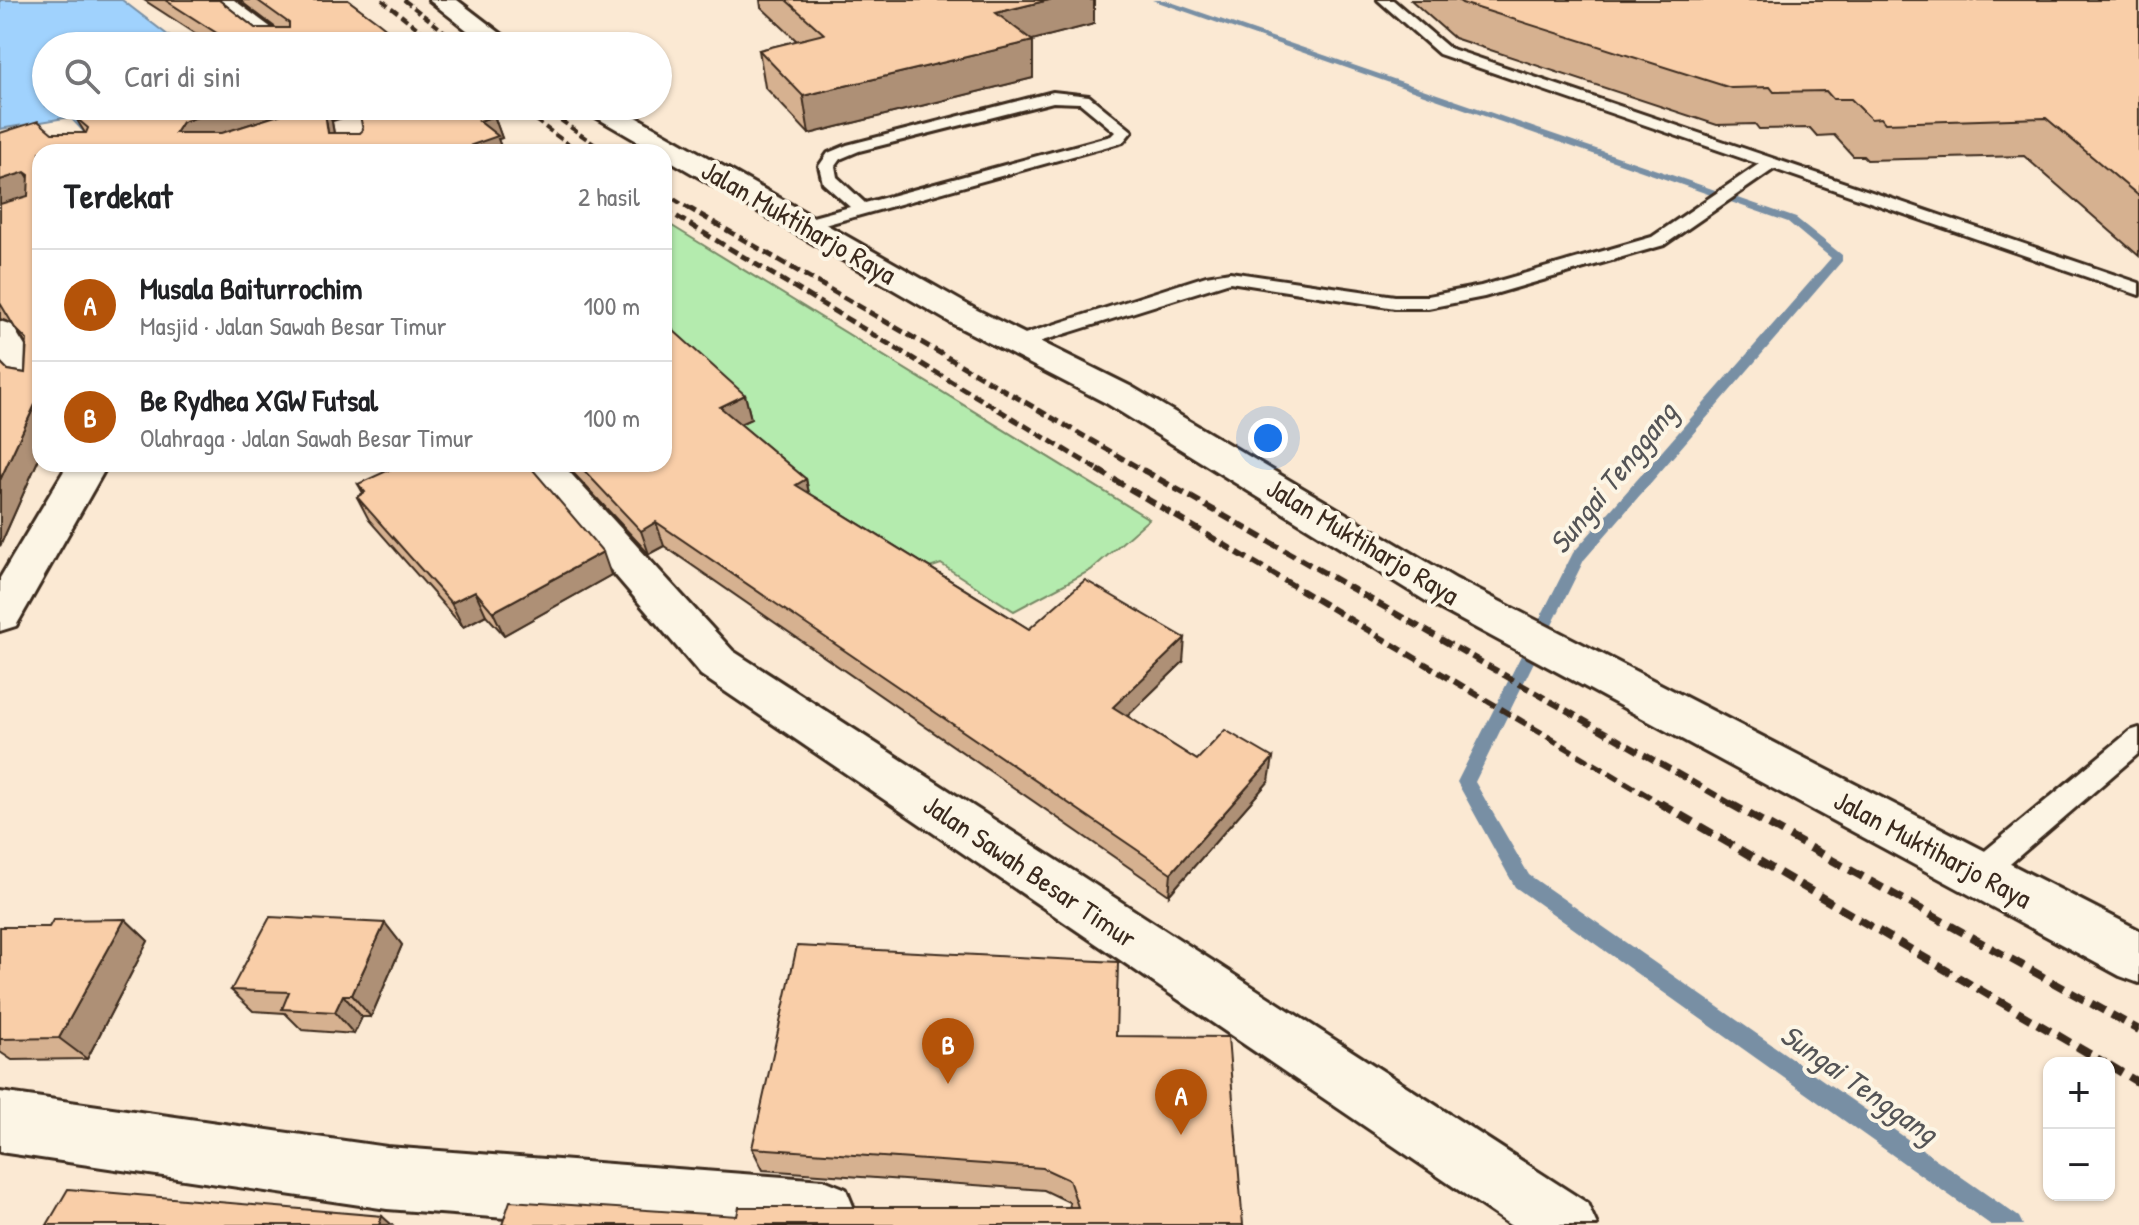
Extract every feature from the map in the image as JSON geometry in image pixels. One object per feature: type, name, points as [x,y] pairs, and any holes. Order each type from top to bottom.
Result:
[{"type":"street","points":[[218,0],[263,32]]},
{"type":"street","points":[[441,0],[485,32]]},
{"type":"street","points":[[229,144],[303,120]]},
{"type":"street","points":[[348,120],[351,137]]},
{"type":"street","name":"Jalan Muktiharjo Raya","points":[[621,120],[663,144]]},
{"type":"street","name":"Jalan Muktiharjo Raya","points":[[672,149],[1016,343],[1119,395],[1441,590],[2139,958]]},
{"type":"street","points":[[0,615],[83,472]]},
{"type":"street","name":"Jalan Sawah Besar Timur","points":[[547,472],[717,663],[1565,1225]]},
{"type":"street","points":[[0,547],[44,540]]},
{"type":"street","points":[[0,1122],[387,1178],[878,1215]]},
{"type":"lane","points":[[1385,0],[1444,51],[2139,289]]},
{"type":"lane","points":[[804,225],[860,207],[1117,139],[1124,131],[1084,99],[1053,97],[853,148],[834,156],[827,166],[829,179],[860,207]]},
{"type":"lane","points":[[1016,343],[1230,277],[1395,302],[1428,302],[1484,291],[1658,241],[1772,163]]},
{"type":"lane","points":[[1979,873],[2139,738]]},
{"type":"green space","points":[[672,226],[1149,519],[1091,570],[1014,611],[941,564],[903,577],[717,413],[672,363]]},
{"type":"water","points":[[0,0],[122,0],[164,32],[32,32],[32,120],[52,120],[0,129]]},
{"type":"water","points":[[73,120],[136,120],[86,134]]},
{"type":"building","points":[[165,0],[219,0],[255,28],[289,28],[289,23],[257,0],[348,0],[390,32],[215,32]]},
{"type":"building","points":[[786,0],[1049,0],[996,13],[1033,41],[803,96],[759,50],[824,34]]},
{"type":"building","points":[[1458,0],[2139,0],[2139,196],[2046,118],[1885,123],[1881,118],[1871,119],[1851,99],[1833,99],[1826,91],[1774,92],[1770,87],[1731,88]]},
{"type":"building","points":[[79,120],[188,120],[182,122],[175,133],[222,133],[263,120],[326,120],[328,133],[360,133],[363,130],[361,120],[482,120],[479,121],[498,136],[475,144],[32,144],[32,411],[0,480],[0,362],[8,370],[25,373],[27,340],[15,328],[0,303],[0,204],[28,196],[29,175],[25,172],[0,180],[0,133],[38,121],[52,133],[86,133],[88,128]]},
{"type":"building","points":[[672,329],[745,395],[720,407],[806,479],[796,485],[1029,629],[1085,580],[1185,638],[1113,707],[1197,760],[1225,730],[1273,758],[1171,873],[656,522],[641,531],[586,472],[672,472]]},
{"type":"building","points":[[384,472],[535,472],[603,552],[493,612],[475,591],[451,603],[357,497],[365,492],[358,484]]},
{"type":"building","points":[[270,917],[385,923],[352,995],[343,995],[335,1012],[282,1009],[289,992],[231,990]]},
{"type":"building","points":[[125,919],[59,1038],[0,1039],[0,927],[49,927],[53,920]]},
{"type":"building","points":[[797,946],[1118,962],[1116,1036],[1228,1037],[1243,1225],[502,1225],[510,1201],[737,1216],[739,1207],[1078,1207],[1069,1180],[1043,1168],[752,1148]]},
{"type":"building","points":[[68,1189],[382,1216],[379,1225],[47,1225]]},
{"type":"waterway","name":"Sungai Tenggang","points":[[1156,0],[1792,220],[1838,258],[1578,557],[1466,782],[1522,881],[2011,1225]]},
{"type":"railway","points":[[382,0],[422,32]]},
{"type":"railway","points":[[404,0],[445,32]]},
{"type":"railway","points":[[535,120],[568,144]]},
{"type":"railway","points":[[560,120],[594,144]]},
{"type":"railway","points":[[672,198],[690,209]]},
{"type":"railway","points":[[687,207],[1146,472]]},
{"type":"railway","points":[[672,214],[1102,472]]},
{"type":"railway","points":[[1098,470],[1663,805]]},
{"type":"railway","points":[[1143,470],[1733,805]]},
{"type":"railway","points":[[1660,803],[2095,1057]]},
{"type":"railway","points":[[1729,803],[2139,1030]]},
{"type":"railway","points":[[2115,1069],[2139,1083]]},
{"type":"place","name":"Be Rydhea XGW Futsal","points":[[948,1084]]},
{"type":"place","name":"Musala Baiturrochim","points":[[1181,1135]]}]
